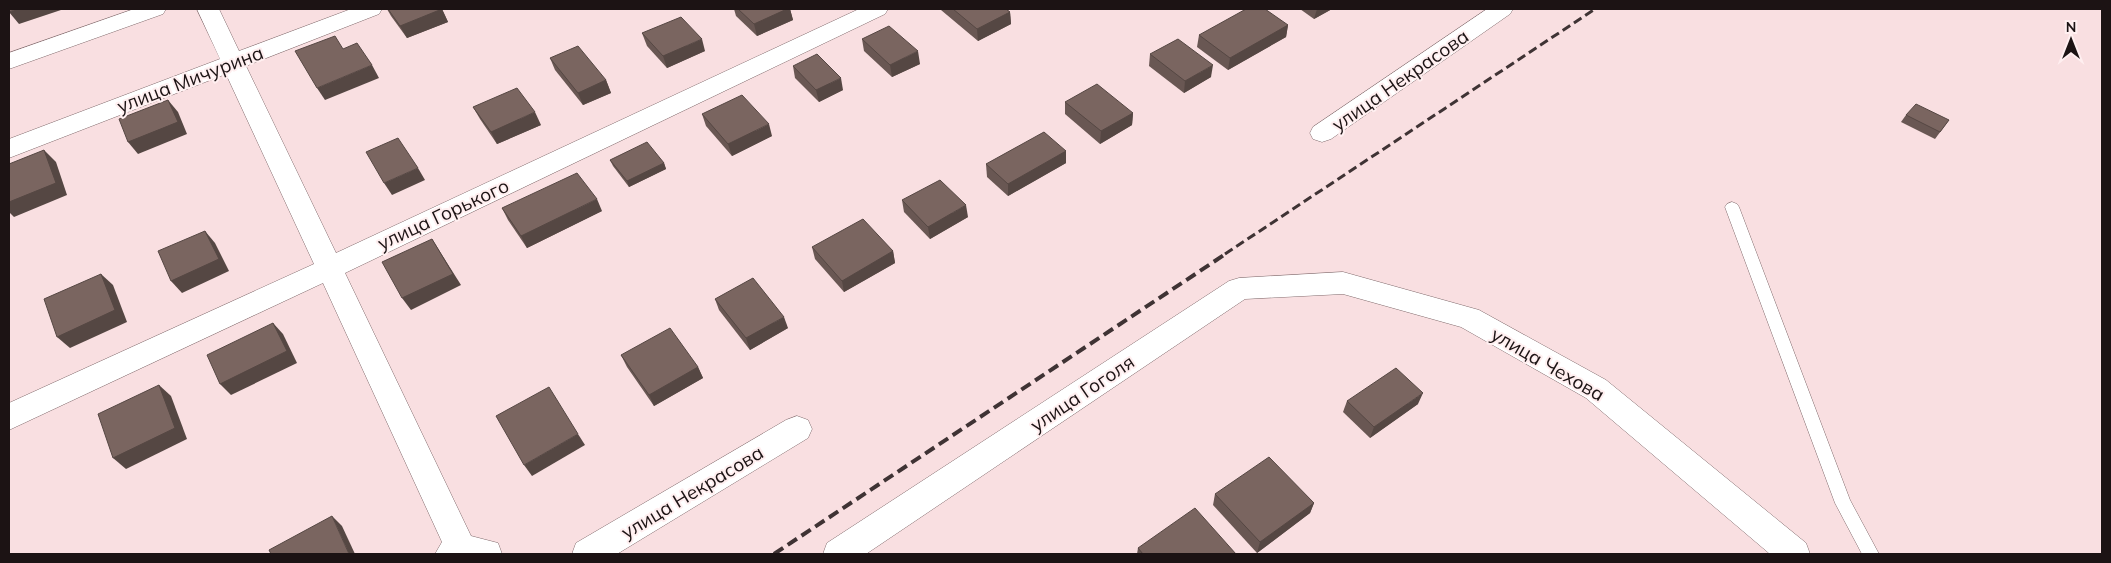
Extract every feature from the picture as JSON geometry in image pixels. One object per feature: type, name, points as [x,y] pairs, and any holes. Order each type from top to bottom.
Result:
[{"type":"street","points":[[9,61],[151,9]]},
{"type":"street","points":[[208,9],[466,552]]},
{"type":"street","name":"улица Мичурина","points":[[9,148],[371,9]]},
{"type":"street","name":"улица Горького","points":[[9,417],[330,268],[877,9]]},
{"type":"street","name":"улица Некрасова","points":[[1322,133],[1502,9]]},
{"type":"street","name":"улица Гоголя","points":[[839,554],[1239,289],[1343,282]]},
{"type":"street","name":"улица Чехова","points":[[1343,282],[1469,318],[1596,389],[1794,554]]},
{"type":"street","name":"улица Некрасова","points":[[588,554],[796,429]]},
{"type":"lane","points":[[1732,207],[1844,503],[1870,554]]},
{"type":"building","points":[[388,9],[442,9],[400,26]]},
{"type":"building","points":[[738,9],[787,9],[754,24]]},
{"type":"building","points":[[953,9],[1006,9],[1010,12],[977,29]]},
{"type":"building","points":[[1246,9],[1265,9],[1288,25],[1230,58],[1199,35]]},
{"type":"building","points":[[681,17],[702,39],[663,56],[642,33]]},
{"type":"building","points":[[889,26],[918,51],[890,65],[862,39]]},
{"type":"building","points":[[335,36],[343,49],[357,43],[372,65],[317,88],[295,51]]},
{"type":"building","points":[[1178,39],[1213,65],[1185,81],[1150,54]]},
{"type":"building","points":[[578,46],[606,80],[578,93],[550,58]]},
{"type":"building","points":[[817,54],[841,78],[816,90],[793,66]]},
{"type":"building","points":[[1097,84],[1133,113],[1101,131],[1065,102]]},
{"type":"building","points":[[517,88],[535,112],[491,132],[473,107]]},
{"type":"building","points":[[742,95],[769,124],[728,144],[702,114]]},
{"type":"building","points":[[168,100],[178,122],[128,142],[119,119]]},
{"type":"building","points":[[1916,104],[1949,120],[1940,132],[1906,115]]},
{"type":"building","points":[[1044,132],[1066,151],[1008,184],[986,164]]},
{"type":"building","points":[[398,138],[418,168],[384,183],[366,152]]},
{"type":"building","points":[[647,142],[664,163],[627,181],[610,160]]},
{"type":"building","points":[[44,150],[56,183],[9,202],[9,164]]},
{"type":"building","points":[[577,173],[597,199],[521,236],[502,208]]},
{"type":"building","points":[[940,180],[966,205],[928,227],[902,200]]},
{"type":"building","points":[[863,219],[893,251],[842,281],[812,247]]},
{"type":"building","points":[[205,231],[219,259],[171,281],[158,251]]},
{"type":"building","points":[[432,239],[453,274],[402,298],[382,262]]},
{"type":"building","points":[[101,274],[115,310],[57,337],[44,299]]},
{"type":"building","points":[[753,278],[784,317],[746,338],[715,299]]},
{"type":"building","points":[[273,323],[287,351],[220,384],[207,355]]},
{"type":"building","points":[[670,328],[698,367],[649,395],[621,355]]},
{"type":"building","points":[[1396,368],[1423,393],[1374,427],[1347,401]]},
{"type":"building","points":[[159,385],[175,428],[113,458],[98,414]]},
{"type":"building","points":[[549,387],[578,434],[524,465],[496,416]]},
{"type":"building","points":[[1269,457],[1314,503],[1260,542],[1215,494]]},
{"type":"building","points":[[1195,508],[1236,554],[1143,554],[1138,548]]},
{"type":"building","points":[[332,516],[349,554],[271,554],[269,550]]},
{"type":"railway","points":[[1225,254],[1595,9]]},
{"type":"railway","points":[[774,554],[1227,253]]}]
